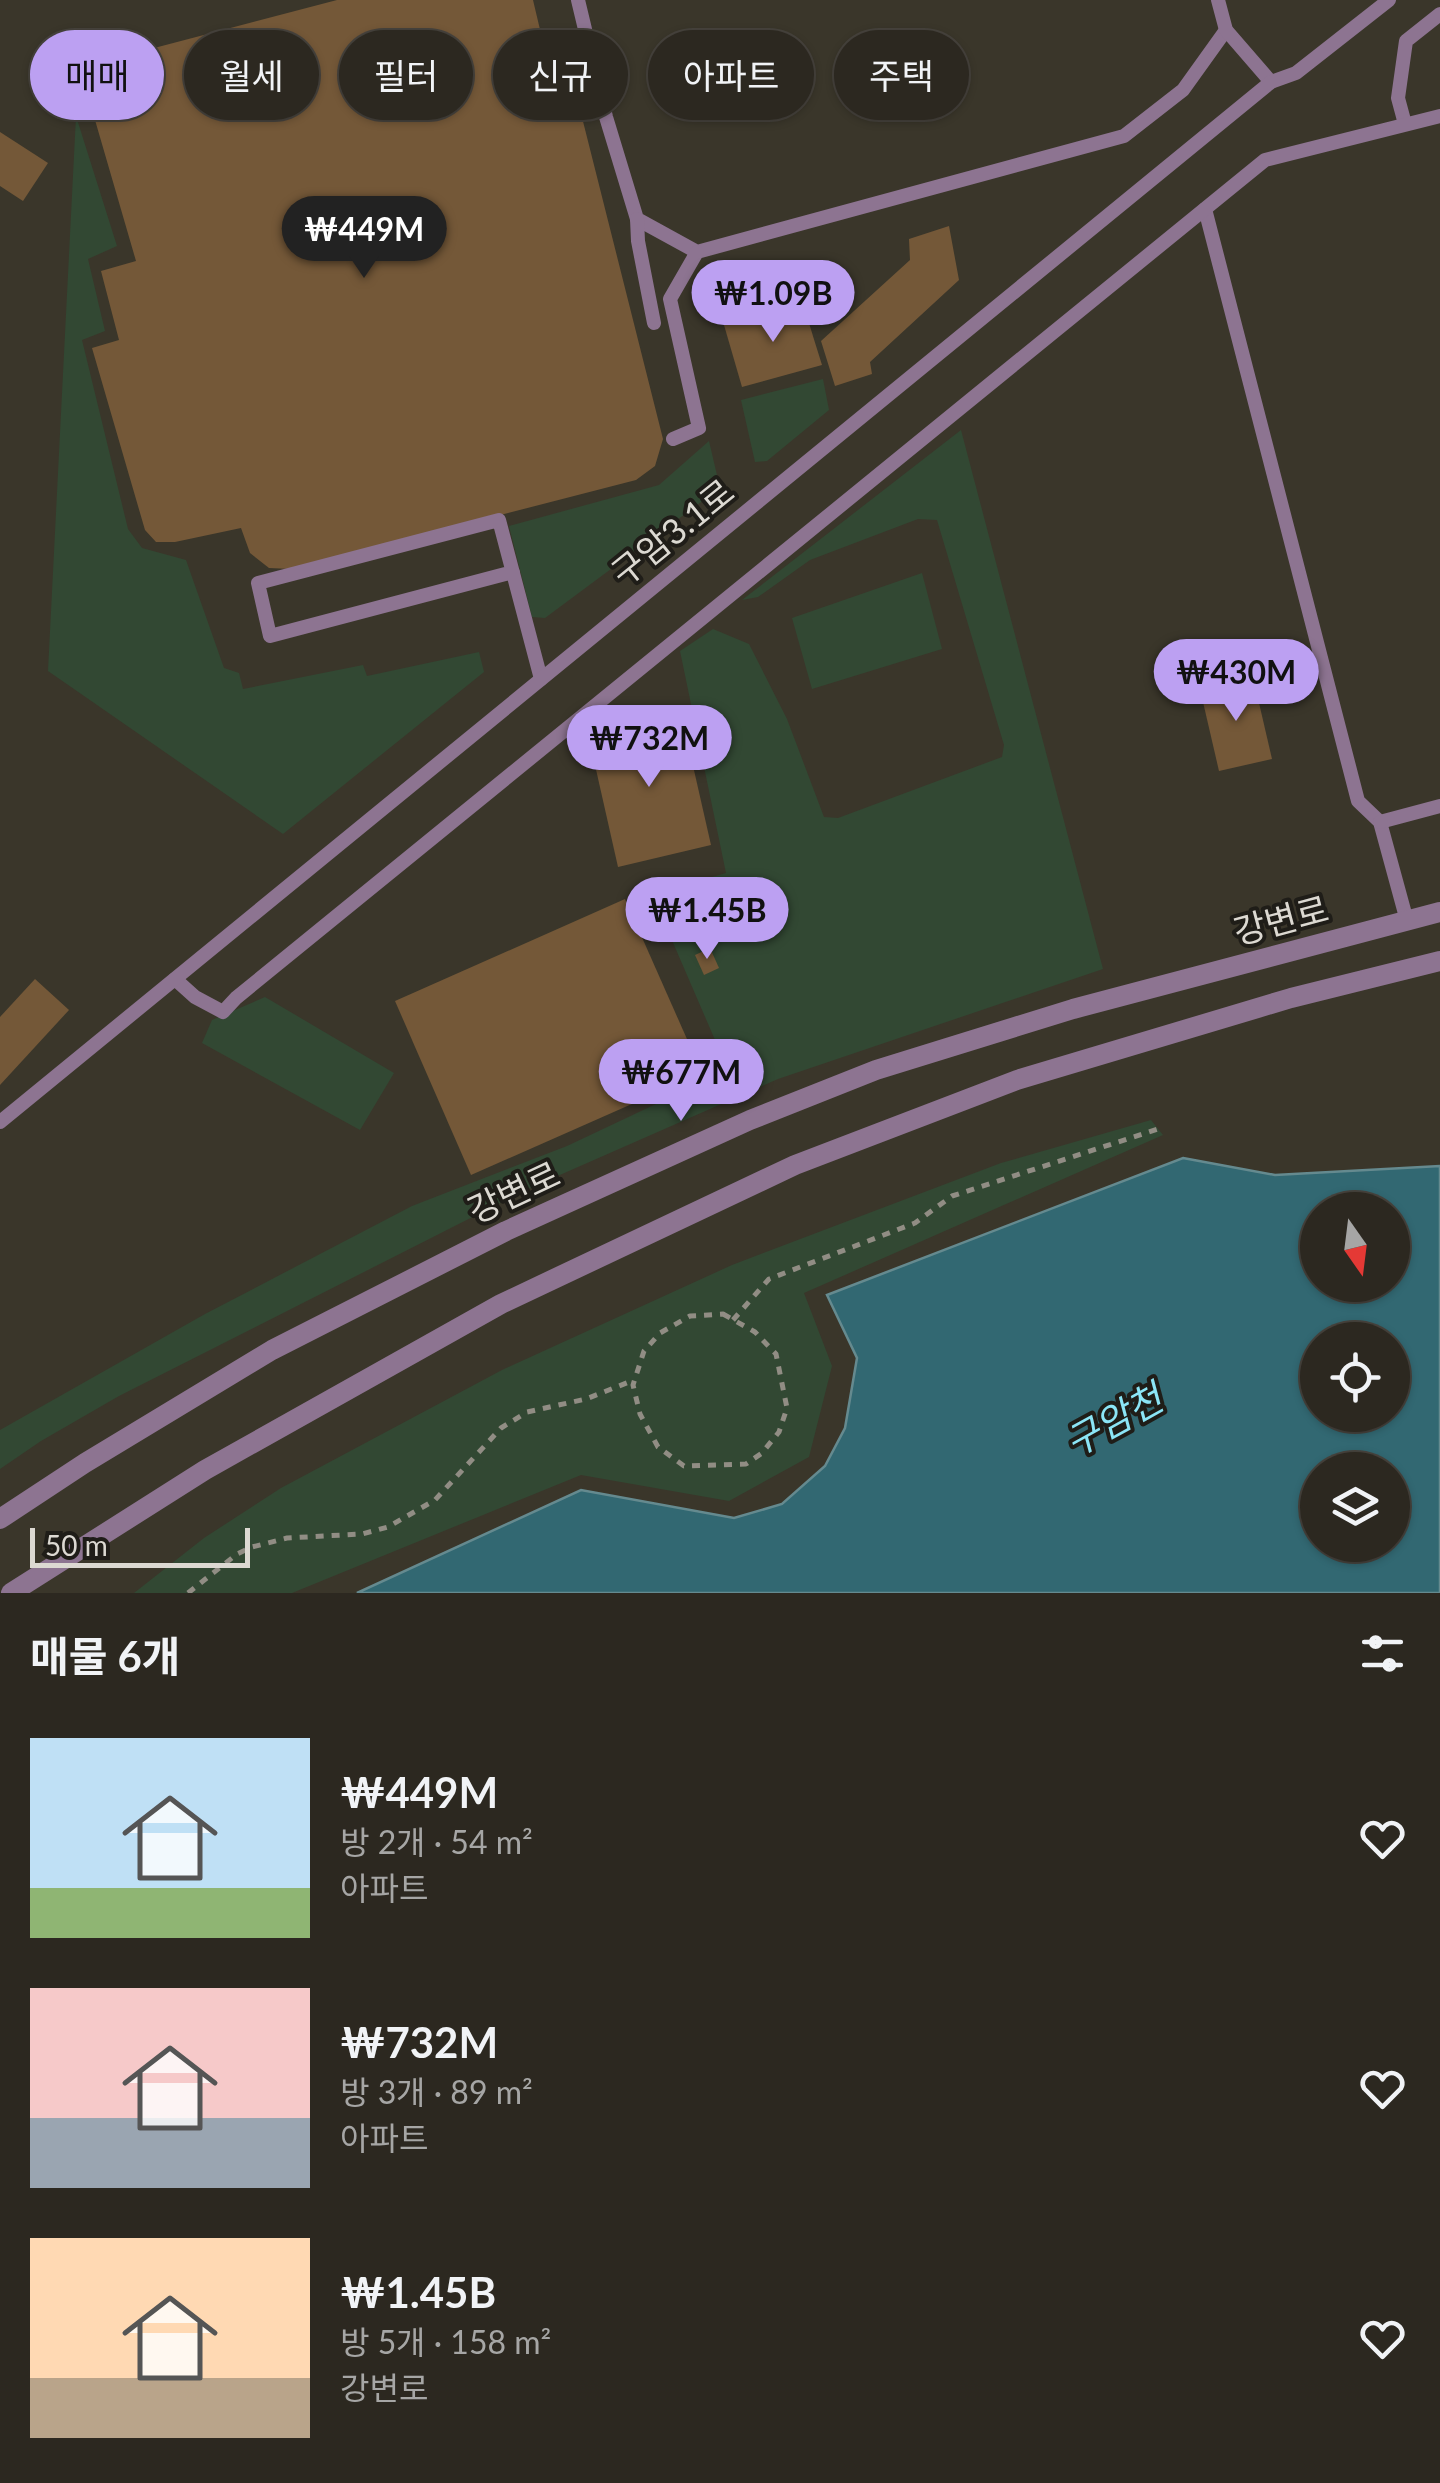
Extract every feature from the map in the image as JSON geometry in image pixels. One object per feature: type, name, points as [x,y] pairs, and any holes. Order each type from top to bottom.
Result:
[{"type":"street","name":"강변로","points":[[0,1519],[272,1350],[506,1231],[750,1120],[876,1070],[1074,1009],[1440,912]]},
{"type":"street","points":[[11,1593],[205,1470],[501,1304],[795,1165],[1017,1080],[1292,998],[1440,961]]},
{"type":"lane","points":[[578,0],[606,118],[637,219],[654,323]]},
{"type":"lane","points":[[1218,0],[1226,30],[1272,82]]},
{"type":"lane","name":"구암3.1로","points":[[0,1122],[1272,82],[1296,73],[1389,0]]},
{"type":"lane","points":[[1404,124],[1398,98],[1406,41],[1440,14]]},
{"type":"lane","points":[[637,219],[697,252],[1124,136],[1183,90],[1226,30]]},
{"type":"lane","points":[[175,979],[195,997],[223,1012],[1265,160],[1440,116]]},
{"type":"lane","points":[[1206,209],[1358,801],[1380,822],[1407,922]]},
{"type":"lane","points":[[673,439],[699,428],[670,299],[697,252]]},
{"type":"lane","points":[[512,572],[270,636],[258,583],[499,520],[542,679]]},
{"type":"lane","points":[[1380,822],[1440,806]]},
{"type":"path","points":[[732,1320],[769,1279],[915,1223],[952,1196],[1158,1129]]},
{"type":"path","points":[[723,1314],[755,1332],[776,1354],[787,1408],[779,1432],[762,1453],[746,1464],[684,1466],[658,1447],[640,1414],[634,1380],[644,1351],[660,1333],[690,1316],[723,1314]]},
{"type":"path","points":[[188,1593],[237,1554],[252,1547],[287,1538],[362,1534],[388,1527],[436,1500],[474,1454],[501,1428],[527,1412],[586,1399],[634,1380]]},
{"type":"green space","points":[[77,120],[117,246],[88,259],[105,331],[82,340],[128,529],[142,548],[186,560],[224,668],[239,673],[243,689],[363,665],[367,676],[479,652],[484,672],[283,834],[48,671]]},
{"type":"green space","points":[[823,379],[829,410],[767,461],[755,462],[741,400]]},
{"type":"green space","points":[[961,430],[1103,969],[778,1079],[528,1189],[119,1396],[0,1469],[0,1430],[205,1314],[412,1206],[567,1146],[728,1070],[652,894],[726,873],[680,651],[713,629],[749,644],[787,719],[824,817],[838,818],[1002,757],[1004,745],[937,520],[918,519],[810,560],[758,597],[742,600]]},
{"type":"green space","points":[[709,441],[720,488],[545,618],[532,617],[509,526],[659,485]]},
{"type":"green space","points":[[922,573],[942,649],[812,689],[792,618]]},
{"type":"green space","points":[[265,997],[394,1073],[360,1130],[202,1043],[212,1020]]},
{"type":"green space","points":[[1151,1120],[1163,1135],[804,1293],[832,1366],[809,1457],[729,1501],[581,1475],[292,1593],[134,1593],[204,1538],[281,1488],[502,1370],[732,1265],[1001,1163]]},
{"type":"water","name":"구암천","points":[[1183,1158],[1275,1175],[1440,1166],[1440,1593],[357,1593],[581,1490],[734,1518],[782,1504],[825,1466],[845,1428],[857,1358],[827,1295]]},
{"type":"building","points":[[337,0],[533,0],[540,30],[493,30],[493,120],[583,120],[663,439],[655,466],[636,480],[291,569],[269,568],[250,553],[241,528],[175,542],[156,542],[145,530],[92,348],[119,340],[101,271],[136,261],[95,120],[164,120],[164,45],[184,40],[184,120],[319,120],[319,30],[223,30]]},
{"type":"building","points":[[0,132],[48,163],[23,201],[0,186]]},
{"type":"building","points":[[949,226],[959,280],[870,362],[872,374],[835,386],[821,341],[910,260],[909,239]]},
{"type":"building","points":[[803,304],[822,365],[742,387],[724,325]]},
{"type":"building","points":[[1253,677],[1272,759],[1219,771],[1200,689]]},
{"type":"building","points":[[681,713],[711,845],[618,867],[588,734]]},
{"type":"building","points":[[625,899],[702,1073],[471,1175],[395,1001]]},
{"type":"building","points":[[710,948],[719,968],[704,975],[695,955]]},
{"type":"building","points":[[35,979],[69,1010],[0,1085],[0,1017]]}]
